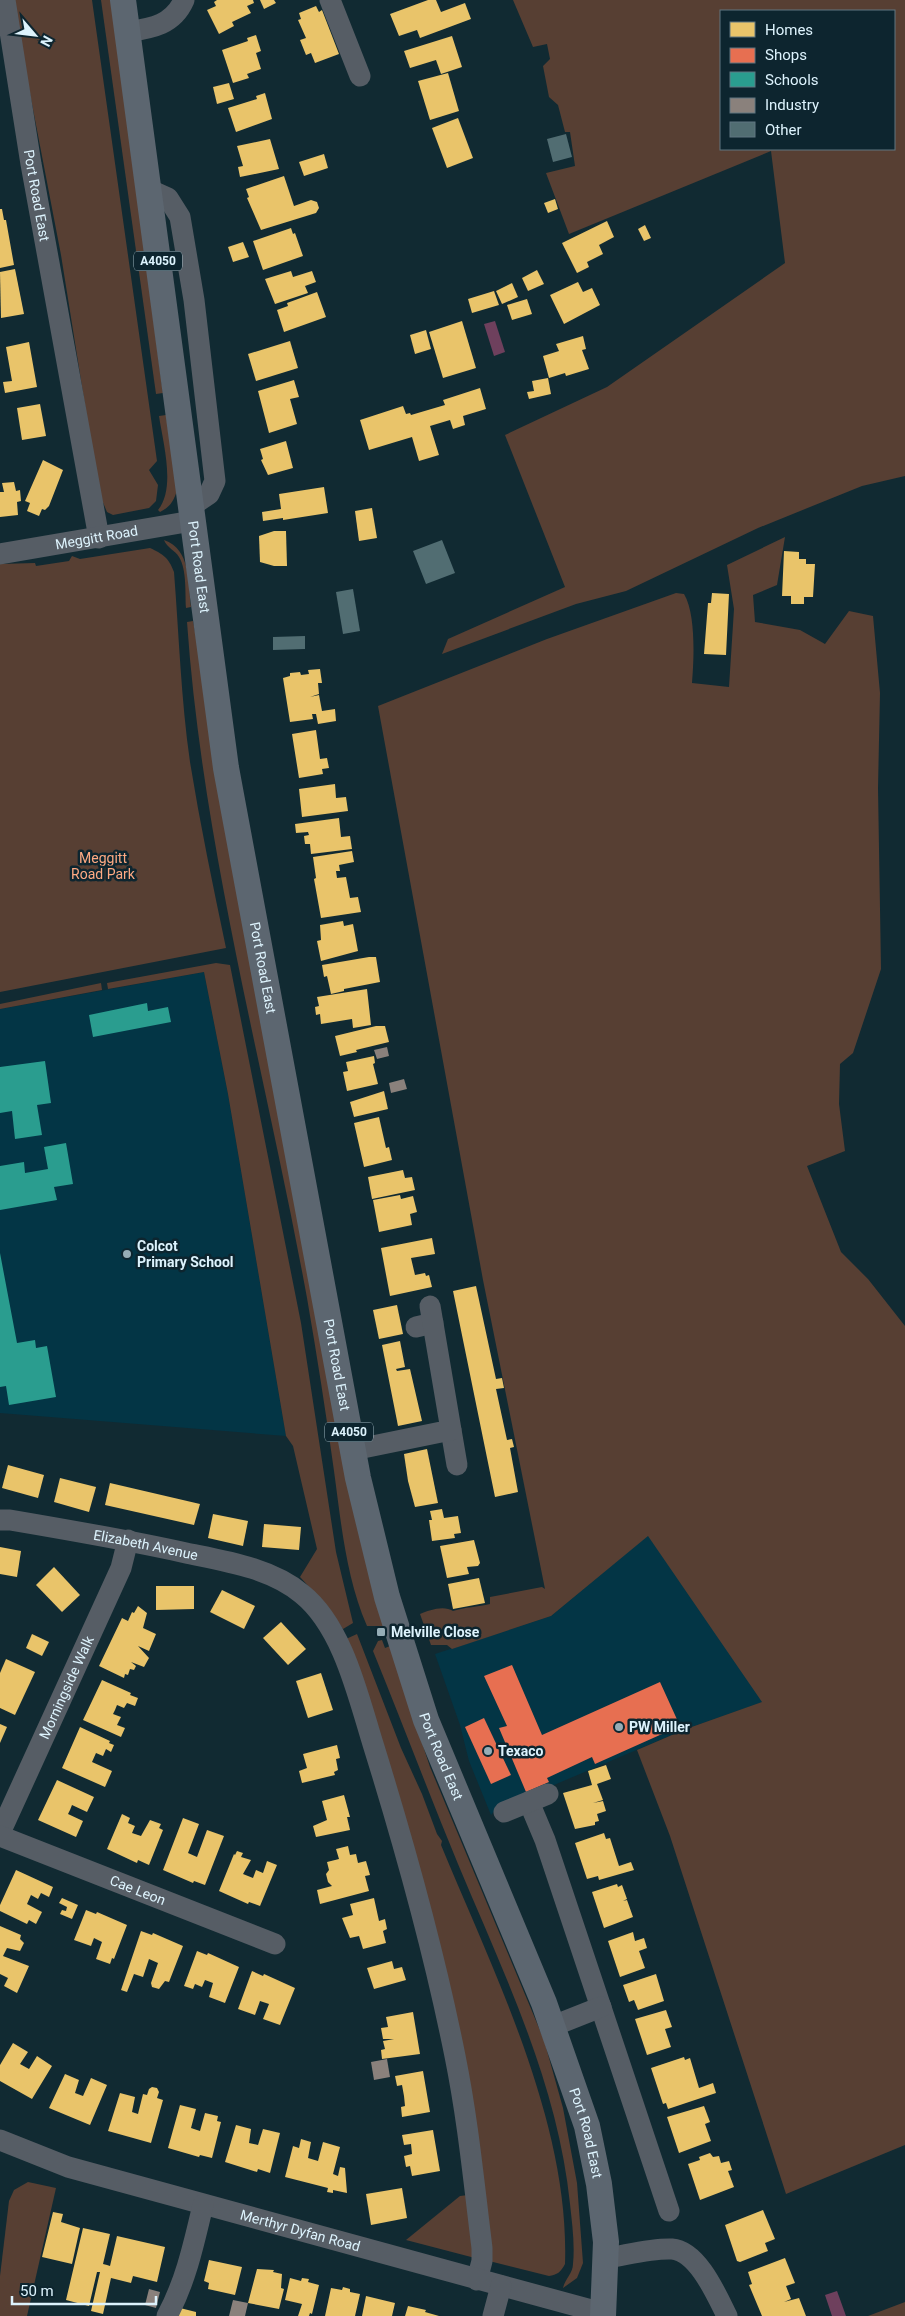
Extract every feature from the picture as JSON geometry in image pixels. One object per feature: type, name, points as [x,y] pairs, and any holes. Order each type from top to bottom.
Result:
[{"type":"main road","name":"Port Road East","points":[[123,0],[222,743],[241,854],[353,1450],[387,1597],[420,1702],[451,1783],[553,2026],[587,2126],[599,2184],[606,2258],[602,2315]]},
{"type":"street","name":"Port Road East","points":[[5,0],[31,164],[99,538]]},
{"type":"street","points":[[128,32],[155,27],[170,21],[184,0]]},
{"type":"street","points":[[330,0],[360,76]]},
{"type":"street","name":"Meggitt Road","points":[[0,554],[99,538],[191,514]]},
{"type":"street","points":[[427,1319],[451,1430],[456,1465]]},
{"type":"street","points":[[353,1450],[451,1430]]},
{"type":"street","name":"Elizabeth Avenue","points":[[0,1520],[10,1520],[128,1540],[243,1566],[287,1583],[313,1604],[331,1630],[339,1646],[361,1708],[396,1823],[432,1958],[455,2058],[482,2248],[482,2261],[477,2280]]},
{"type":"street","name":"Morningside Walk","points":[[0,1834],[121,1568],[128,1540]]},
{"type":"street","points":[[504,1812],[548,1794]]},
{"type":"street","points":[[529,1802],[546,1840],[669,2211]]},
{"type":"street","name":"Cae Leon","points":[[0,1834],[275,1944]]},
{"type":"street","points":[[553,2026],[601,2007]]},
{"type":"street","name":"Merthyr Dyfan Road","points":[[0,2140],[51,2162],[602,2315]]},
{"type":"street","points":[[167,2316],[178,2294],[190,2261],[203,2205]]},
{"type":"street","points":[[606,2258],[672,2249],[689,2255],[706,2278],[727,2316]]},
{"type":"street","points":[[493,2316],[501,2286]]},
{"type":"shaded area","points":[[495,321],[505,352],[494,356],[484,324]]},
{"type":"shaded area","name":"Colcot Primary School","points":[[204,972],[228,1094],[286,1436],[0,1413],[0,1009]]},
{"type":"shaded area","points":[[648,1535],[763,1702],[686,1729],[495,1810],[491,1815],[469,1761],[460,1725],[435,1654],[551,1616]]},
{"type":"shaded area","points":[[837,2291],[846,2316],[832,2316],[825,2295]]},
{"type":"green space","points":[[12,0],[92,0],[157,461],[149,470],[158,485],[156,501],[149,508],[113,515],[107,512],[99,493],[61,255]]},
{"type":"green space","points":[[101,0],[112,0],[163,393],[156,394]]},
{"type":"green space","points":[[513,0],[905,0],[905,476],[862,486],[758,528],[626,591],[576,604],[442,654],[448,639],[565,587],[505,435],[607,387],[785,263],[771,151],[569,234],[546,173],[575,166],[570,132],[565,132],[558,105],[549,97],[543,66],[550,59],[547,44],[533,47]]},
{"type":"green space","points":[[166,415],[177,490],[171,503],[160,512],[158,510],[166,490],[167,465],[159,416]]},
{"type":"green space","points":[[785,537],[777,585],[753,595],[755,622],[800,630],[825,644],[849,611],[873,616],[880,693],[878,788],[881,969],[853,1053],[840,1064],[839,1104],[845,1151],[807,1166],[841,1252],[868,1279],[905,1326],[905,2145],[786,2194],[670,1836],[637,1750],[686,1729],[762,1702],[648,1536],[551,1616],[452,1649],[447,1645],[431,1645],[420,1614],[436,1609],[445,1608],[453,1611],[490,1604],[490,1597],[542,1587],[545,1589],[483,1280],[378,706],[547,639],[676,593],[684,594],[691,613],[694,650],[692,683],[729,687],[734,609],[727,565]]},
{"type":"green space","points":[[164,540],[173,544],[184,559],[187,568],[191,607],[186,608],[182,562]]},
{"type":"green space","name":"Meggitt Road Park","points":[[150,548],[165,557],[174,572],[182,691],[190,762],[202,832],[226,948],[0,992],[0,564],[35,563],[36,566],[69,561],[72,556],[80,559]]},
{"type":"green space","points":[[193,621],[383,1626],[367,1626],[354,1589],[345,1550],[325,1406],[307,1298],[221,877],[207,793],[195,708],[187,622]]},
{"type":"green space","points":[[216,963],[230,965],[301,1323],[336,1552],[353,1623],[343,1629],[326,1605],[300,1577],[317,1549],[293,1446],[286,1436],[228,1094],[204,972],[108,989],[107,983]]},
{"type":"green space","points":[[101,983],[102,990],[0,1009],[0,1004]]},
{"type":"green space","points":[[357,1634],[401,1748],[422,1794],[437,1834],[442,1841],[441,1845],[505,1997],[525,2050],[542,2104],[555,2157],[563,2211],[565,2264],[554,2275],[549,2276],[489,2261],[485,2213],[346,1639]]},
{"type":"green space","points":[[382,1640],[385,1648],[390,1646],[430,1767],[544,2040],[563,2108],[577,2183],[583,2263],[577,2278],[563,2288],[573,2267],[574,2256],[564,2159],[554,2116],[527,2030],[447,1838],[373,1651],[378,1641]]},
{"type":"green space","points":[[28,2182],[56,2188],[27,2316],[0,2316],[0,2276],[9,2201],[14,2190]]},
{"type":"green space","points":[[468,2195],[475,2258],[406,2240],[460,2196]]},
{"type":"green space","points":[[905,2302],[905,2316],[868,2316]]},
{"type":"building: Homes","points":[[217,0],[253,0],[254,3],[247,6],[251,13],[232,22],[234,26],[219,34],[207,10],[216,6],[214,2]]},
{"type":"building: Homes","points":[[260,0],[274,0],[276,3],[264,9]]},
{"type":"building: Homes","points":[[428,0],[436,0],[441,12],[465,3],[471,19],[420,38],[417,30],[399,36],[390,14]]},
{"type":"building: Homes","points":[[316,6],[319,12],[322,10],[339,54],[315,63],[311,53],[306,55],[300,40],[306,38],[298,20],[301,19],[299,13]]},
{"type":"building: Homes","points":[[256,35],[261,51],[256,53],[261,69],[247,74],[249,78],[233,83],[222,50],[248,41],[247,38]]},
{"type":"building: Homes","points":[[452,36],[462,67],[441,74],[436,60],[410,68],[404,51]]},
{"type":"building: Homes","points":[[448,73],[459,111],[430,120],[418,81]]},
{"type":"building: Homes","points":[[229,83],[234,99],[217,104],[213,87]]},
{"type":"building: Homes","points":[[265,93],[272,119],[236,132],[228,108],[257,99],[256,96]]},
{"type":"building: Homes","points":[[458,118],[473,158],[447,168],[432,128]]},
{"type":"building: Homes","points":[[270,139],[279,169],[240,177],[238,167],[243,166],[237,146]]},
{"type":"building: Homes","points":[[324,154],[328,168],[304,176],[299,162]]},
{"type":"building: Homes","points":[[284,176],[294,206],[311,200],[317,202],[319,208],[316,213],[261,230],[247,198],[249,197],[246,189]]},
{"type":"building: Homes","points":[[555,199],[558,209],[548,213],[544,203]]},
{"type":"building: Homes","points":[[0,209],[2,209],[4,220],[6,220],[14,265],[0,268]]},
{"type":"building: Homes","points":[[607,221],[614,237],[599,245],[603,254],[587,262],[589,267],[577,273],[562,243]]},
{"type":"building: Homes","points":[[645,225],[651,238],[644,241],[638,229]]},
{"type":"building: Homes","points":[[291,228],[293,234],[295,233],[303,256],[263,270],[253,241]]},
{"type":"building: Homes","points":[[243,242],[249,257],[233,262],[228,247]]},
{"type":"building: Homes","points":[[15,269],[24,314],[1,318],[0,272]]},
{"type":"building: Homes","points":[[537,270],[544,284],[528,291],[522,278]]},
{"type":"building: Homes","points":[[291,271],[293,277],[312,271],[316,282],[305,286],[308,293],[275,304],[265,279]]},
{"type":"building: Homes","points":[[578,282],[583,292],[592,288],[600,305],[564,324],[550,295]]},
{"type":"building: Homes","points":[[512,283],[518,297],[502,304],[496,291]]},
{"type":"building: Homes","points":[[494,291],[499,305],[472,313],[468,299]]},
{"type":"building: Homes","points":[[317,292],[326,317],[284,332],[277,310],[288,306],[287,303]]},
{"type":"building: Homes","points":[[527,299],[532,314],[512,320],[507,305]]},
{"type":"building: Homes","points":[[462,321],[476,368],[443,378],[429,332]]},
{"type":"building: Homes","points":[[426,330],[431,349],[415,354],[410,335]]},
{"type":"building: Homes","points":[[583,336],[586,349],[582,350],[589,369],[566,376],[565,373],[549,378],[543,356],[559,351],[556,344]]},
{"type":"building: Homes","points":[[290,341],[298,368],[256,381],[248,354]]},
{"type":"building: Homes","points":[[29,342],[37,387],[5,393],[3,382],[12,381],[6,347]]},
{"type":"building: Homes","points":[[548,378],[551,394],[529,399],[527,392],[534,391],[532,381]]},
{"type":"building: Homes","points":[[294,380],[299,397],[290,399],[297,424],[269,433],[258,391]]},
{"type":"building: Homes","points":[[480,388],[486,409],[463,416],[465,425],[453,429],[450,420],[430,426],[439,455],[419,461],[412,437],[369,450],[360,420],[403,406],[406,414],[410,413],[411,415],[445,405],[443,400]]},
{"type":"building: Homes","points":[[40,404],[46,436],[22,440],[17,408]]},
{"type":"building: Homes","points":[[286,441],[293,468],[268,475],[261,460],[263,459],[260,449]]},
{"type":"building: Homes","points":[[43,460],[63,470],[49,506],[45,510],[42,509],[39,516],[27,511],[30,503],[25,501]]},
{"type":"building: Homes","points":[[14,482],[16,491],[20,490],[21,501],[17,502],[18,515],[0,517],[0,492],[4,492],[2,483]]},
{"type":"building: Homes","points":[[324,487],[328,513],[263,521],[262,512],[281,509],[279,494]]},
{"type":"building: Homes","points":[[372,508],[377,538],[359,541],[355,511]]},
{"type":"building: Homes","points":[[274,531],[286,531],[287,566],[274,566],[260,562],[259,536]]},
{"type":"building: Homes","points":[[784,551],[799,552],[799,559],[806,559],[806,564],[815,564],[813,597],[804,597],[804,604],[791,604],[791,596],[782,596]]},
{"type":"building: Homes","points":[[712,593],[729,594],[726,655],[704,654],[708,603],[711,603]]},
{"type":"building: Homes","points":[[320,669],[322,683],[318,683],[319,694],[310,697],[319,695],[322,711],[335,709],[336,721],[318,724],[316,714],[312,714],[313,719],[290,722],[283,678],[290,676],[290,673],[300,672],[301,675],[309,674],[308,670]]},
{"type":"building: Homes","points":[[316,730],[320,759],[327,758],[329,768],[322,769],[323,774],[299,778],[292,734]]},
{"type":"building: Homes","points":[[335,784],[336,798],[346,797],[348,811],[302,817],[299,789]]},
{"type":"building: Homes","points":[[339,818],[341,837],[350,836],[352,849],[311,854],[310,844],[305,844],[304,836],[309,835],[308,832],[296,833],[295,824]]},
{"type":"building: Homes","points":[[352,851],[354,862],[339,865],[340,871],[336,871],[337,878],[346,877],[350,898],[358,897],[361,912],[321,918],[314,879],[316,878],[313,857]]},
{"type":"building: Homes","points":[[343,921],[344,926],[353,924],[358,951],[321,961],[317,941],[321,940],[320,925]]},
{"type":"building: Homes","points":[[376,957],[380,982],[344,989],[344,991],[331,994],[327,976],[324,977],[322,965]]},
{"type":"building: Homes","points":[[367,989],[371,1025],[353,1028],[352,1019],[321,1024],[320,1014],[316,1015],[315,1007],[319,1006],[317,997]]},
{"type":"building: Homes","points":[[376,1026],[385,1026],[389,1042],[340,1056],[335,1036]]},
{"type":"building: Homes","points":[[374,1056],[375,1063],[373,1064],[378,1084],[347,1091],[343,1072],[348,1071],[346,1062]]},
{"type":"building: Homes","points":[[384,1091],[388,1109],[354,1117],[350,1102]]},
{"type":"building: Homes","points":[[379,1117],[386,1148],[389,1147],[392,1160],[364,1167],[354,1123]]},
{"type":"building: Homes","points":[[403,1170],[405,1178],[412,1177],[415,1190],[372,1199],[368,1177]]},
{"type":"building: Homes","points":[[400,1195],[401,1199],[413,1196],[417,1212],[410,1214],[412,1225],[379,1232],[373,1200]]},
{"type":"building: Homes","points":[[432,1238],[435,1254],[411,1258],[415,1275],[425,1273],[426,1276],[429,1275],[432,1287],[390,1296],[381,1248]]},
{"type":"building: Homes","points":[[476,1286],[496,1379],[502,1378],[504,1388],[496,1389],[507,1440],[512,1439],[514,1447],[510,1448],[518,1492],[495,1497],[453,1291]]},
{"type":"building: Homes","points":[[397,1305],[403,1334],[379,1339],[373,1310]]},
{"type":"building: Homes","points":[[400,1341],[405,1367],[396,1369],[397,1371],[410,1369],[422,1421],[398,1426],[382,1345]]},
{"type":"building: Homes","points":[[427,1449],[438,1503],[415,1507],[408,1481],[404,1454]]},
{"type":"building: Homes","points":[[8,1465],[44,1475],[38,1498],[2,1488]]},
{"type":"building: Homes","points":[[60,1478],[96,1487],[89,1512],[54,1502]]},
{"type":"building: Homes","points":[[110,1483],[200,1504],[194,1525],[105,1505]]},
{"type":"building: Homes","points":[[442,1509],[444,1518],[458,1516],[461,1533],[454,1534],[455,1538],[432,1541],[429,1520],[432,1520],[430,1511]]},
{"type":"building: Homes","points":[[213,1514],[248,1521],[243,1546],[208,1538]]},
{"type":"building: Homes","points":[[264,1524],[301,1527],[299,1550],[262,1547]]},
{"type":"building: Homes","points":[[474,1540],[480,1563],[478,1566],[467,1567],[469,1574],[447,1578],[440,1546]]},
{"type":"building: Homes","points":[[0,1547],[21,1551],[17,1577],[0,1574]]},
{"type":"building: Homes","points":[[54,1567],[80,1595],[62,1612],[36,1585]]},
{"type":"building: Homes","points":[[479,1578],[485,1603],[453,1609],[448,1584]]},
{"type":"building: Homes","points":[[156,1586],[194,1586],[194,1609],[156,1610]]},
{"type":"building: Homes","points":[[222,1590],[255,1606],[244,1629],[210,1612]]},
{"type":"building: Homes","points":[[138,1606],[147,1613],[143,1628],[156,1634],[149,1651],[138,1646],[149,1658],[144,1667],[131,1662],[136,1666],[134,1670],[130,1669],[128,1675],[125,1674],[124,1678],[99,1666],[122,1618],[128,1621],[132,1612],[134,1613]]},
{"type":"building: Homes","points":[[281,1622],[306,1649],[288,1665],[263,1638]]},
{"type":"building: Homes","points":[[32,1634],[49,1642],[42,1656],[26,1648]]},
{"type":"building: Homes","points":[[6,1659],[35,1672],[15,1715],[0,1708],[0,1673]]},
{"type":"building: Homes","points":[[321,1673],[333,1710],[308,1718],[296,1681]]},
{"type":"building: Homes","points":[[102,1680],[138,1698],[135,1706],[127,1703],[124,1708],[117,1705],[113,1714],[121,1717],[117,1725],[125,1728],[121,1737],[83,1720]]},
{"type":"building: Homes","points":[[0,1724],[7,1727],[0,1743]]},
{"type":"building: Homes","points":[[80,1727],[110,1741],[109,1743],[114,1745],[111,1752],[106,1749],[103,1756],[96,1753],[92,1762],[112,1771],[105,1787],[62,1768]]},
{"type":"building: Homes","points":[[337,1745],[340,1758],[336,1759],[338,1770],[334,1772],[335,1775],[302,1783],[299,1771],[307,1768],[303,1754]]},
{"type":"building: Homes","points":[[606,1765],[611,1779],[597,1784],[603,1800],[593,1803],[603,1801],[606,1811],[597,1814],[599,1821],[595,1822],[595,1825],[575,1829],[563,1793],[592,1785],[588,1771]]},
{"type":"building: Homes","points":[[57,1780],[94,1797],[87,1812],[72,1805],[68,1814],[83,1821],[76,1837],[38,1820]]},
{"type":"building: Homes","points":[[344,1795],[350,1817],[347,1817],[350,1830],[316,1837],[313,1826],[327,1820],[322,1801]]},
{"type":"building: Homes","points":[[122,1814],[130,1818],[128,1823],[135,1826],[132,1833],[141,1836],[150,1820],[161,1824],[159,1828],[163,1830],[149,1865],[138,1860],[137,1863],[107,1849]]},
{"type":"building: Homes","points":[[183,1818],[199,1824],[188,1853],[197,1857],[207,1830],[224,1836],[205,1885],[194,1881],[193,1883],[163,1870]]},
{"type":"building: Homes","points":[[604,1833],[606,1839],[610,1838],[619,1866],[631,1862],[634,1870],[599,1880],[598,1876],[587,1879],[575,1843]]},
{"type":"building: Homes","points":[[348,1846],[350,1855],[356,1854],[358,1863],[366,1861],[370,1875],[365,1876],[369,1891],[320,1904],[317,1890],[332,1886],[328,1882],[326,1874],[329,1870],[327,1862],[339,1859],[336,1849]]},
{"type":"building: Homes","points":[[237,1851],[243,1853],[241,1857],[251,1860],[243,1874],[253,1878],[256,1870],[263,1873],[267,1861],[277,1865],[260,1906],[249,1902],[248,1904],[219,1891],[234,1854]]},
{"type":"building: Homes","points":[[16,1870],[53,1887],[49,1897],[41,1893],[38,1899],[31,1895],[27,1904],[42,1912],[36,1924],[29,1920],[27,1924],[0,1911],[0,1905]]},
{"type":"building: Homes","points":[[617,1884],[618,1887],[622,1885],[627,1899],[623,1901],[627,1900],[633,1917],[604,1928],[592,1892]]},
{"type":"building: Homes","points":[[62,1898],[78,1905],[72,1919],[60,1914],[62,1910],[66,1911],[67,1907],[59,1903]]},
{"type":"building: Homes","points":[[374,1898],[379,1921],[385,1919],[387,1929],[383,1931],[386,1943],[363,1949],[359,1936],[350,1938],[342,1918],[353,1915],[350,1904]]},
{"type":"building: Homes","points":[[86,1910],[96,1914],[97,1912],[127,1925],[114,1959],[112,1958],[110,1964],[96,1959],[102,1942],[94,1938],[91,1946],[74,1940]]},
{"type":"building: Homes","points":[[0,1926],[21,1935],[20,1939],[24,1943],[20,1951],[7,1948],[3,1956],[29,1966],[17,1993],[4,1986],[8,1978],[0,1974]]},
{"type":"building: Homes","points":[[141,1931],[152,1935],[153,1933],[183,1946],[169,1982],[165,1981],[159,1989],[152,1987],[151,1983],[158,1963],[149,1959],[143,1977],[134,1974],[127,1992],[121,1990]]},
{"type":"building: Homes","points":[[633,1932],[635,1941],[644,1938],[647,1948],[639,1951],[645,1968],[620,1977],[608,1941]]},
{"type":"building: Homes","points":[[197,1951],[207,1955],[208,1953],[239,1967],[225,2003],[209,1997],[213,1983],[205,1980],[202,1987],[195,1984],[193,1989],[184,1986]]},
{"type":"building: Homes","points":[[392,1961],[394,1969],[402,1967],[406,1980],[374,1989],[367,1968]]},
{"type":"building: Homes","points":[[252,1971],[263,1976],[264,1974],[295,1988],[280,2025],[263,2019],[269,2004],[260,2001],[255,2015],[238,2009]]},
{"type":"building: Homes","points":[[656,1974],[664,2001],[638,2010],[634,2000],[629,2002],[623,1985]]},
{"type":"building: Homes","points":[[666,2010],[672,2027],[665,2029],[671,2047],[647,2055],[635,2019]]},
{"type":"building: Homes","points":[[413,2012],[420,2054],[382,2059],[381,2050],[385,2049],[383,2041],[394,2039],[383,2039],[381,2028],[388,2027],[386,2017]]},
{"type":"building: Homes","points":[[13,2043],[28,2052],[20,2064],[29,2069],[37,2056],[52,2066],[32,2099],[0,2081],[0,2065]]},
{"type":"building: Homes","points":[[684,2057],[685,2060],[690,2058],[699,2088],[713,2083],[716,2093],[668,2109],[666,2103],[663,2104],[651,2068]]},
{"type":"building: Homes","points":[[423,2071],[430,2112],[402,2117],[401,2107],[405,2106],[404,2096],[402,2085],[397,2086],[395,2076]]},
{"type":"building: Homes","points":[[65,2074],[79,2080],[75,2093],[83,2096],[91,2078],[107,2085],[90,2125],[49,2108]]},
{"type":"building: Homes","points":[[152,2087],[157,2088],[159,2092],[157,2098],[163,2100],[151,2143],[108,2131],[120,2093],[135,2097],[132,2112],[138,2114],[143,2094],[147,2095]]},
{"type":"building: Homes","points":[[180,2105],[196,2109],[191,2128],[200,2131],[205,2113],[218,2116],[217,2121],[221,2122],[212,2158],[200,2155],[199,2157],[168,2148]]},
{"type":"building: Homes","points":[[704,2106],[710,2122],[705,2124],[711,2141],[679,2153],[667,2117]]},
{"type":"building: Homes","points":[[236,2125],[251,2129],[249,2143],[258,2145],[263,2129],[280,2133],[270,2173],[258,2169],[257,2172],[225,2162]]},
{"type":"building: Homes","points":[[433,2130],[440,2171],[412,2176],[410,2166],[406,2167],[404,2156],[412,2154],[411,2144],[404,2145],[402,2135]]},
{"type":"building: Homes","points":[[301,2139],[311,2142],[308,2158],[318,2161],[323,2142],[340,2147],[333,2174],[338,2176],[340,2167],[345,2168],[347,2193],[333,2190],[333,2193],[327,2192],[328,2188],[285,2177],[293,2146],[299,2148]]},
{"type":"building: Homes","points":[[710,2153],[713,2157],[719,2156],[721,2163],[729,2161],[732,2170],[728,2171],[734,2187],[700,2200],[688,2164],[700,2160],[699,2157]]},
{"type":"building: Homes","points":[[402,2188],[407,2218],[371,2225],[366,2194]]},
{"type":"building: Homes","points":[[763,2210],[775,2239],[765,2243],[768,2251],[740,2262],[737,2261],[725,2225]]},
{"type":"building: Homes","points":[[53,2212],[63,2214],[61,2222],[80,2228],[72,2264],[42,2257]]},
{"type":"building: Homes","points":[[83,2228],[110,2234],[103,2264],[110,2266],[117,2236],[165,2247],[157,2282],[133,2276],[131,2283],[111,2278],[103,2314],[91,2311],[100,2272],[97,2272],[89,2306],[66,2300]]},
{"type":"building: Homes","points":[[785,2258],[795,2283],[786,2286],[791,2299],[784,2302],[799,2298],[806,2316],[762,2316],[749,2285],[752,2284],[748,2272]]},
{"type":"building: Homes","points":[[209,2260],[242,2267],[235,2295],[208,2289],[209,2283],[204,2281]]},
{"type":"building: Homes","points":[[257,2269],[274,2270],[273,2272],[282,2274],[281,2288],[284,2289],[279,2309],[248,2303]]},
{"type":"building: Homes","points":[[290,2278],[301,2281],[302,2278],[309,2279],[308,2282],[319,2285],[312,2314],[310,2313],[309,2316],[298,2316],[302,2304],[285,2300]]},
{"type":"building: Homes","points":[[343,2287],[350,2289],[350,2292],[360,2294],[355,2316],[325,2316],[331,2288],[342,2290]]},
{"type":"building: Homes","points":[[366,2296],[395,2303],[392,2316],[362,2316]]},
{"type":"building: Homes","points":[[408,2306],[426,2310],[425,2312],[439,2316],[405,2316]]},
{"type":"building: Homes","points":[[180,2308],[196,2312],[196,2316],[178,2316]]},
{"type":"building: Shops","name":"PW Miller","points":[[512,1665],[542,1735],[660,1682],[680,1726],[595,1764],[592,1757],[547,1778],[549,1782],[526,1792],[499,1728],[507,1726],[484,1676]]},
{"type":"building: Shops","name":"Texaco","points":[[484,1718],[511,1775],[491,1784],[465,1727]]},
{"type":"building: Schools","points":[[147,1003],[148,1011],[168,1007],[171,1022],[93,1037],[89,1015]]},
{"type":"building: Schools","points":[[45,1061],[51,1103],[37,1105],[42,1135],[15,1139],[12,1111],[0,1113],[0,1067]]},
{"type":"building: Schools","points":[[66,1143],[73,1184],[54,1187],[57,1200],[0,1210],[0,1166],[24,1162],[25,1173],[48,1169],[44,1147]]},
{"type":"building: Schools","points":[[0,1253],[17,1343],[35,1340],[36,1348],[47,1346],[56,1397],[9,1405],[6,1386],[0,1387]]},
{"type":"building: Industry","points":[[387,1047],[389,1056],[377,1059],[374,1050]]},
{"type":"building: Industry","points":[[404,1079],[407,1089],[391,1093],[389,1083]]},
{"type":"building: Industry","points":[[387,2059],[390,2077],[374,2080],[371,2062]]},
{"type":"building: Industry","points":[[149,2289],[160,2292],[156,2308],[145,2305]]},
{"type":"building: Industry","points":[[233,2300],[248,2303],[245,2316],[229,2316]]},
{"type":"building: Other","points":[[566,134],[572,157],[553,162],[547,139]]},
{"type":"building: Other","points":[[442,540],[455,573],[426,584],[413,551]]},
{"type":"building: Other","points":[[353,589],[360,631],[343,634],[336,592]]},
{"type":"building: Other","points":[[305,636],[305,649],[273,650],[273,637]]},
{"type":"place","name":"Colcot Primary School","points":[[127,1254]]},
{"type":"place","name":"Melville Close","points":[[381,1632]]},
{"type":"place","name":"PW Miller","points":[[619,1727]]},
{"type":"place","name":"Texaco","points":[[488,1751]]}]
